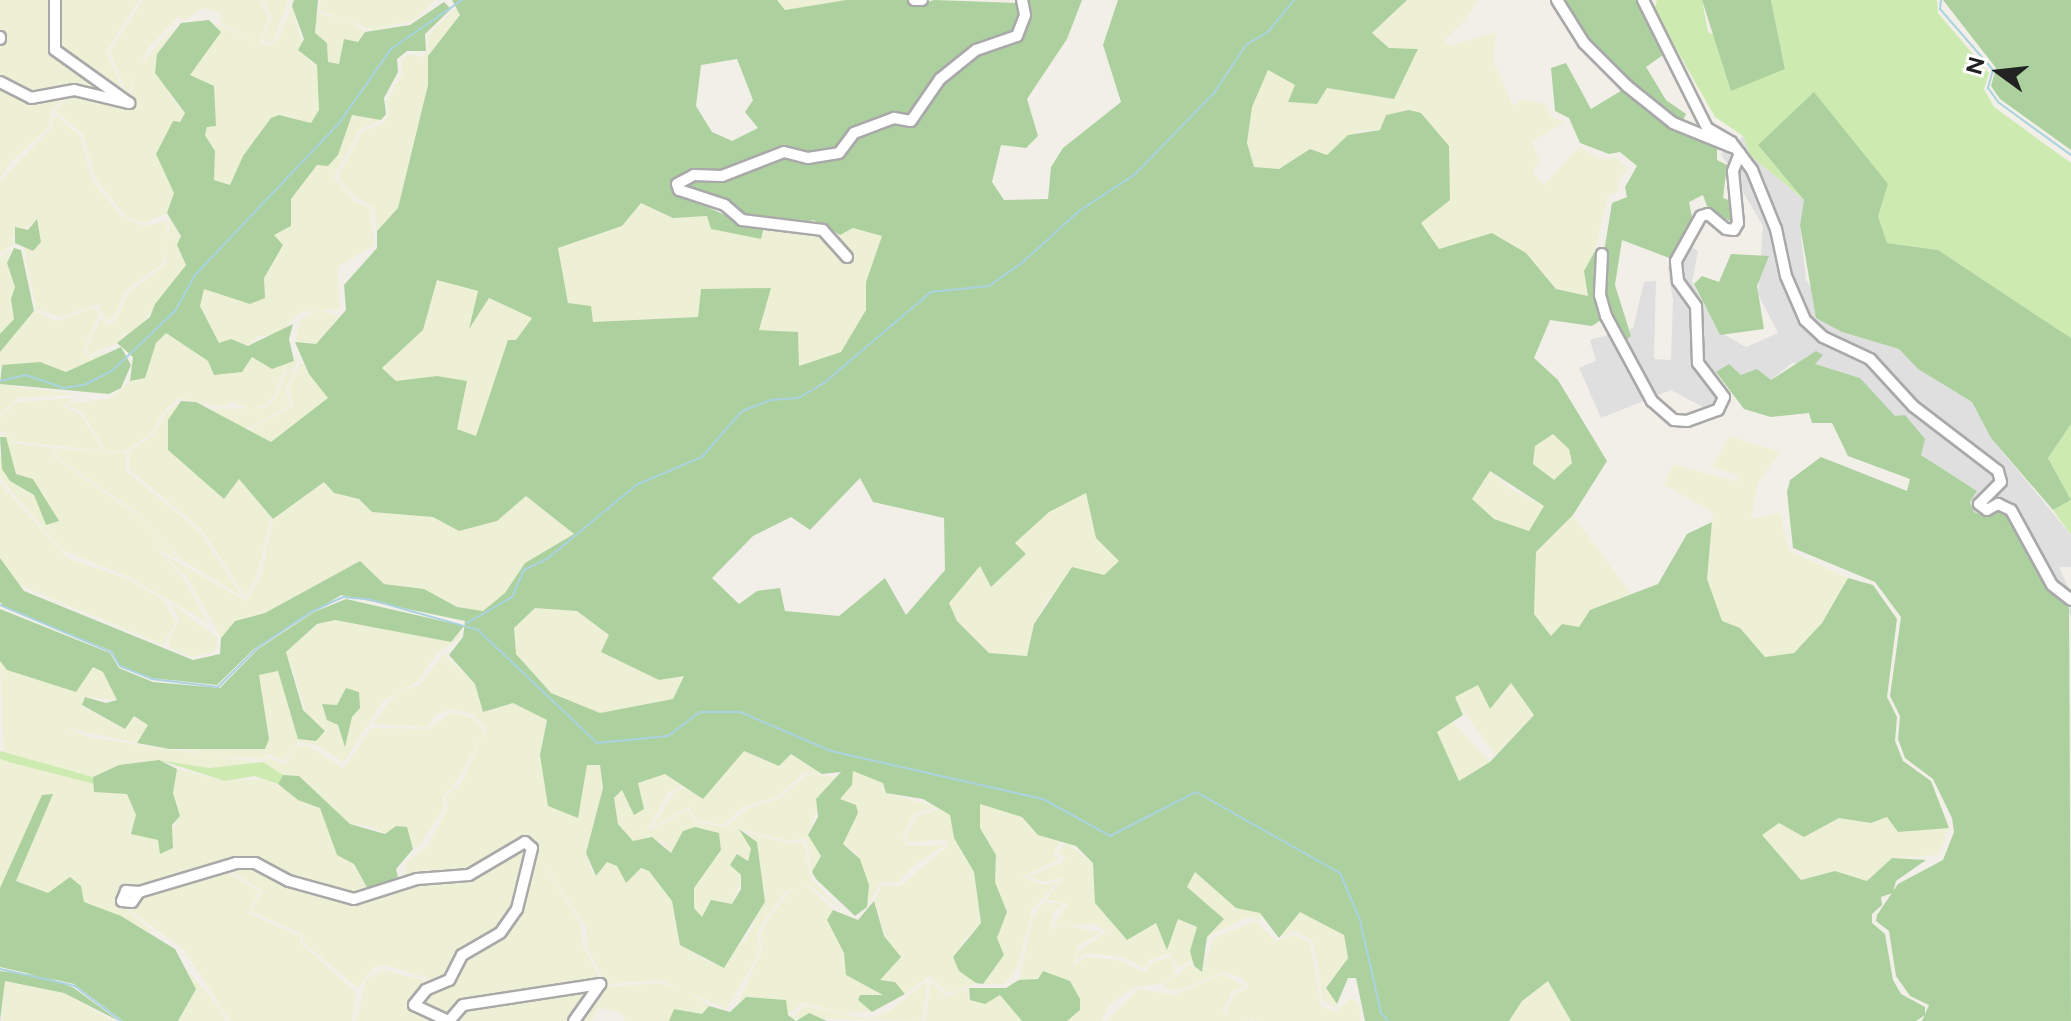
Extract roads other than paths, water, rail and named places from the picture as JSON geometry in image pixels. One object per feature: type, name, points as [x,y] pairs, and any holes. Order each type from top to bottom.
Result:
[{"type":"street","points":[[0,82],[31,98],[74,90],[129,103],[55,50],[55,0]]},
{"type":"street","points":[[914,0],[922,0]]},
{"type":"street","points":[[847,257],[823,230],[742,220],[725,205],[679,190],[677,184],[694,175],[711,178],[734,172],[784,152],[808,158],[839,153],[854,133],[894,118],[911,121],[940,79],[976,50],[1017,36],[1025,15],[1022,0]]},
{"type":"street","points":[[1557,0],[1584,43],[1627,86],[1673,123],[1737,150]]},
{"type":"street","points":[[1643,0],[1707,128],[1737,150],[1776,229],[1786,276],[1805,320],[1823,337],[1870,359],[1913,406],[1998,471],[2001,482],[1979,504],[2011,510],[2052,585],[2071,600]]},
{"type":"street","points":[[1602,254],[1599,285],[1606,316],[1652,401],[1674,420],[1687,421],[1718,410],[1724,397],[1698,363],[1696,306],[1678,281],[1676,261],[1701,216],[1708,214],[1726,229],[1734,230],[1738,223],[1733,171],[1737,150]]},
{"type":"street","points":[[139,892],[236,863],[255,863],[289,881],[354,899],[417,879],[469,875],[525,842],[532,848],[517,909],[500,933],[462,955],[449,980],[417,995],[414,1005],[449,1021],[463,1005],[600,984],[574,1021]]},
{"type":"waterway","points":[[0,381],[26,375],[64,388],[84,385],[113,370],[175,311],[195,275],[339,123],[391,49],[462,0]]},
{"type":"waterway","points":[[467,623],[512,597],[524,570],[547,559],[636,485],[702,457],[742,411],[771,400],[798,398],[824,383],[931,292],[989,286],[1023,262],[1079,211],[1134,175],[1214,93],[1246,45],[1269,31],[1294,0]]},
{"type":"waterway","points":[[1941,0],[1940,9],[1993,70],[1988,88],[1998,102],[2071,155]]},
{"type":"waterway","points":[[0,605],[111,652],[120,666],[152,679],[218,687],[257,648],[311,612],[343,597],[368,599],[478,630],[597,743],[668,736],[700,712],[740,712],[831,751],[1043,799],[1110,836],[1196,792],[1340,873],[1360,920],[1381,1013],[1388,1021]]},
{"type":"waterway","points":[[0,969],[75,986],[121,1021]]}]
